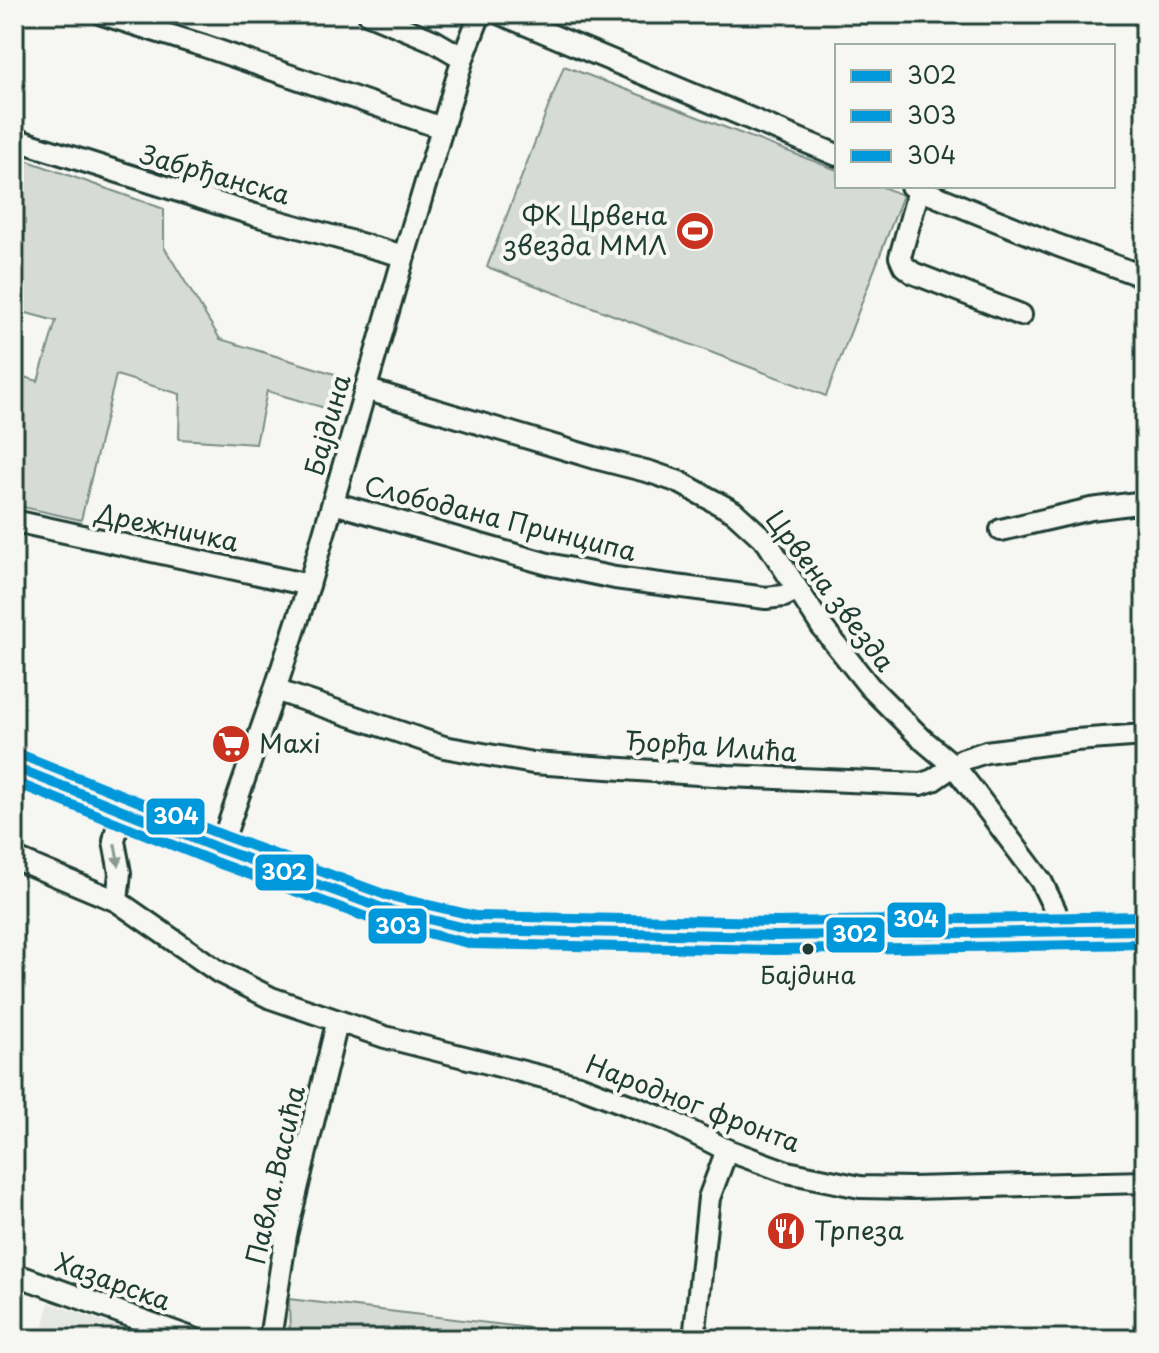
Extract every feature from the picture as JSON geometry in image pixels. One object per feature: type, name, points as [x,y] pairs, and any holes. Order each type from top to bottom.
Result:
[{"type":"main road","points":[[14,767],[220,849],[382,908],[474,930],[776,936],[1145,930]]},
{"type":"street","points":[[102,14],[442,128]]},
{"type":"street","points":[[369,14],[434,41],[463,58]]},
{"type":"street","name":"Бајдина","points":[[220,849],[309,585],[442,128],[480,14]]},
{"type":"street","points":[[501,14],[835,154]]},
{"type":"street","name":"Забрђанска","points":[[14,139],[255,215],[404,256]]},
{"type":"street","points":[[1021,315],[913,273],[904,266],[900,257],[915,188],[1145,277]]},
{"type":"street","name":"Црвена звезда","points":[[365,389],[679,482],[734,512],[767,542],[822,627],[869,686],[954,766],[1041,881],[1055,910],[1060,932]]},
{"type":"street","points":[[1001,530],[1091,509],[1145,502]]},
{"type":"street","name":"Слободана Принципа","points":[[333,503],[548,564],[615,578],[766,598],[784,596],[796,590]]},
{"type":"street","name":"Дрежничка","points":[[14,521],[309,585]]},
{"type":"street","name":"Ђорђа Илића","points":[[275,690],[444,747],[533,763],[728,776],[912,784],[933,780],[962,760],[986,752],[1145,735]]},
{"type":"street","points":[[117,901],[120,873],[114,841],[121,810]]},
{"type":"street","name":"Народног фронта","points":[[14,858],[117,901],[219,972],[271,998],[337,1023],[579,1086],[668,1120],[727,1150],[787,1172],[860,1187],[1145,1182]]},
{"type":"street","name":"Павла Васића","points":[[270,1339],[286,1235],[337,1023]]},
{"type":"street","points":[[694,1339],[709,1198],[727,1150]]},
{"type":"street","name":"Хазарска","points":[[14,1274],[194,1339]]},
{"type":"shaded area","name":"ФК Црвена звезда ММЛ","points":[[564,66],[835,169],[835,188],[885,188],[903,195],[826,396],[487,267]]},
{"type":"shaded area","points":[[14,156],[164,209],[164,247],[220,339],[338,375],[335,411],[267,391],[256,444],[179,439],[180,394],[116,375],[81,520],[14,505],[14,374],[38,381],[56,321],[19,311],[14,327]]},
{"type":"shaded area","points":[[289,1299],[579,1334],[575,1339],[290,1339]]},
{"type":"shaded area","points":[[49,1303],[155,1339],[41,1339]]},
{"type":"transit line","name":"304","points":[[19,754],[225,836],[386,895],[476,916],[776,922],[1145,916]]},
{"type":"transit line","name":"302","points":[[14,767],[220,849],[382,908],[474,930],[776,936],[1145,930]]},
{"type":"transit line","name":"303","points":[[14,782],[215,862],[377,921],[472,944],[776,950],[1145,944]]},
{"type":"place","name":"ФК Црвена звезда ММЛ","points":[[695,231]]},
{"type":"place","name":"Maxi","points":[[231,744]]},
{"type":"place","name":"Бајдина","points":[[808,949]]},
{"type":"place","name":"Трпеза","points":[[786,1231]]}]
